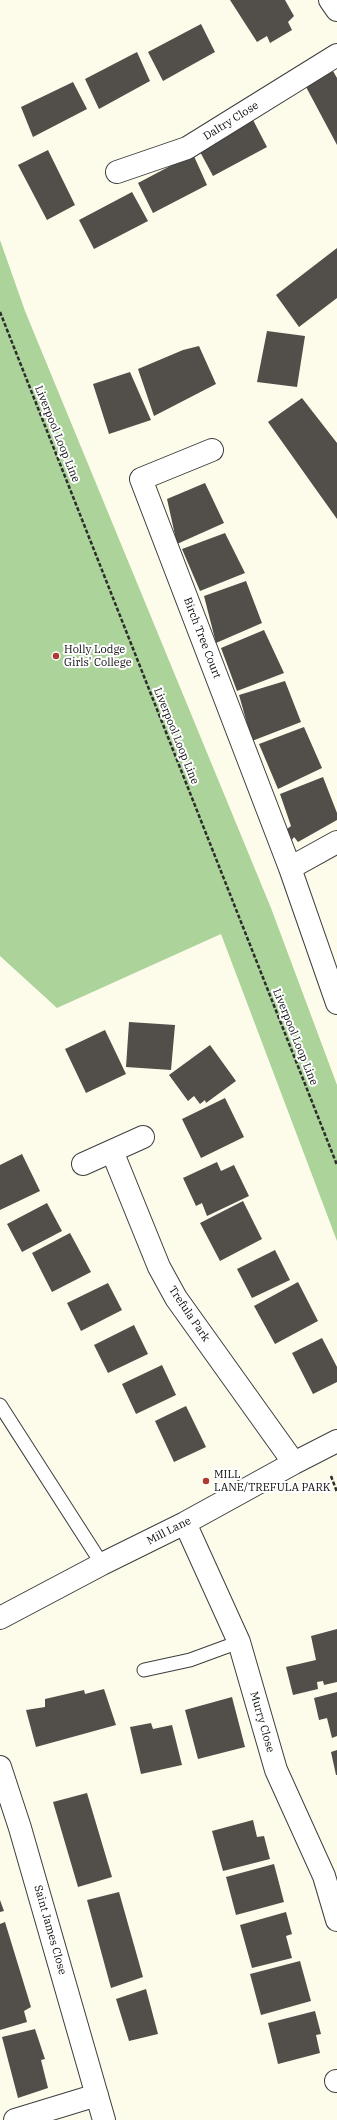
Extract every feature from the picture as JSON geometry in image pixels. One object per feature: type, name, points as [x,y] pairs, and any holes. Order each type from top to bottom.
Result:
[{"type":"street","points":[[330,0],[337,10]]},
{"type":"street","name":"Daltry Close","points":[[118,172],[187,148],[337,55]]},
{"type":"street","name":"Birch Tree Court","points":[[212,450],[141,479],[290,868],[337,1003]]},
{"type":"street","points":[[290,868],[337,842]]},
{"type":"street","points":[[83,1164],[143,1137]]},
{"type":"street","name":"Trefula Park","points":[[112,1151],[159,1267],[176,1298],[294,1463]]},
{"type":"street","name":"Mill Lane","points":[[0,1618],[102,1564],[185,1524],[294,1463],[337,1441]]},
{"type":"street","name":"Murry Close","points":[[185,1524],[238,1642],[276,1770],[324,1876],[337,1920]]},
{"type":"street","name":"Saint James Close","points":[[0,1767],[20,1828],[104,2120]]},
{"type":"street","points":[[15,2120],[97,2095]]},
{"type":"lane","points":[[0,1405],[102,1564]]},
{"type":"lane","points":[[144,1670],[190,1660],[238,1642]]},
{"type":"path","name":"Liverpool Loop Line","points":[[0,312],[337,1165]]},
{"type":"green space","points":[[0,240],[25,311],[271,908],[337,1085],[337,1241],[221,934],[57,1008],[0,956]]},
{"type":"building","points":[[230,0],[285,0],[294,16],[288,22],[292,30],[270,43],[267,36],[257,42]]},
{"type":"building","points":[[201,24],[215,52],[163,81],[148,52]]},
{"type":"building","points":[[137,52],[150,81],[99,109],[85,79]]},
{"type":"building","points":[[333,71],[337,78],[337,145],[305,85]]},
{"type":"building","points":[[73,82],[87,109],[33,137],[21,107]]},
{"type":"building","points":[[252,118],[267,147],[213,176],[198,148]]},
{"type":"building","points":[[48,150],[75,205],[47,220],[18,165]]},
{"type":"building","points":[[193,154],[207,185],[153,213],[138,183]]},
{"type":"building","points":[[132,192],[148,221],[94,249],[79,220]]},
{"type":"building","points":[[337,248],[337,298],[299,327],[276,295]]},
{"type":"building","points":[[267,331],[305,336],[297,387],[257,382]]},
{"type":"building","points":[[199,346],[216,384],[154,416],[138,369],[183,350]]},
{"type":"building","points":[[130,372],[151,420],[109,434],[93,384]]},
{"type":"building","points":[[302,398],[337,443],[337,519],[268,422]]},
{"type":"building","points":[[205,483],[224,523],[177,544],[167,499]]},
{"type":"building","points":[[225,533],[245,573],[200,591],[182,549]]},
{"type":"building","points":[[246,581],[262,623],[216,643],[204,596]]},
{"type":"building","points":[[264,630],[284,673],[237,691],[221,648]]},
{"type":"building","points":[[285,681],[301,722],[252,741],[239,695]]},
{"type":"building","points":[[304,727],[322,768],[278,789],[259,744]]},
{"type":"building","points":[[323,777],[337,813],[337,820],[298,842],[294,837],[292,840],[287,829],[291,826],[280,794]]},
{"type":"building","points":[[129,1022],[175,1025],[171,1070],[126,1067]]},
{"type":"building","points":[[105,1030],[126,1074],[86,1093],[65,1049]]},
{"type":"building","points":[[210,1045],[236,1081],[206,1103],[205,1100],[200,1104],[194,1096],[188,1101],[169,1075]]},
{"type":"building","points":[[225,1098],[244,1137],[201,1158],[182,1119]]},
{"type":"building","points":[[22,1154],[40,1191],[0,1210],[0,1165]]},
{"type":"building","points":[[217,1162],[221,1171],[234,1165],[249,1196],[207,1216],[202,1203],[196,1206],[183,1178]]},
{"type":"building","points":[[243,1201],[262,1239],[220,1261],[200,1223]]},
{"type":"building","points":[[47,1203],[62,1231],[22,1252],[7,1224]]},
{"type":"building","points":[[70,1233],[91,1272],[52,1292],[32,1253]]},
{"type":"building","points":[[275,1250],[290,1280],[252,1298],[237,1269]]},
{"type":"building","points":[[298,1282],[318,1321],[275,1344],[254,1306]]},
{"type":"building","points":[[108,1283],[122,1310],[81,1331],[67,1303]]},
{"type":"building","points":[[134,1325],[148,1354],[108,1373],[94,1345]]},
{"type":"building","points":[[322,1338],[337,1367],[337,1382],[313,1394],[292,1353]]},
{"type":"building","points":[[162,1365],[176,1395],[136,1414],[122,1384]]},
{"type":"building","points":[[186,1406],[206,1447],[174,1462],[155,1421]]},
{"type":"building","points":[[337,1629],[337,1682],[324,1685],[323,1681],[317,1682],[318,1689],[293,1695],[286,1667],[316,1660],[311,1636]]},
{"type":"building","points":[[104,1689],[116,1725],[36,1747],[26,1710],[45,1707],[45,1699],[84,1690],[85,1694]]},
{"type":"building","points":[[337,1692],[337,1736],[332,1738],[327,1718],[319,1720],[314,1698]]},
{"type":"building","points":[[232,1697],[245,1747],[198,1759],[185,1710]]},
{"type":"building","points":[[151,1723],[153,1729],[172,1725],[182,1765],[141,1774],[130,1727]]},
{"type":"building","points":[[337,1750],[337,1775],[336,1775],[331,1752]]},
{"type":"building","points":[[87,1793],[112,1877],[78,1887],[53,1802]]},
{"type":"building","points":[[253,1820],[257,1837],[264,1836],[270,1859],[223,1871],[212,1831]]},
{"type":"building","points":[[274,1864],[284,1902],[236,1915],[226,1877]]},
{"type":"building","points":[[119,1892],[143,1977],[111,1988],[87,1900]]},
{"type":"building","points":[[0,1900],[4,1911],[0,1912]]},
{"type":"building","points":[[286,1912],[292,1934],[286,1936],[292,1958],[252,1968],[240,1925]]},
{"type":"building","points":[[5,1922],[31,2007],[24,2011],[27,2022],[0,2030],[0,1924]]},
{"type":"building","points":[[300,1961],[311,2001],[261,2015],[250,1974]]},
{"type":"building","points":[[146,1989],[158,2034],[129,2041],[116,1999]]},
{"type":"building","points":[[315,2011],[321,2034],[316,2035],[320,2053],[278,2064],[268,2023]]},
{"type":"building","points":[[35,2029],[45,2059],[41,2060],[48,2088],[18,2098],[2,2037]]},
{"type":"place","name":"Holly Lodge Girls' College","points":[[56,656]]},
{"type":"place","name":"MILL LANE/TREFULA PARK","points":[[206,1481]]}]
